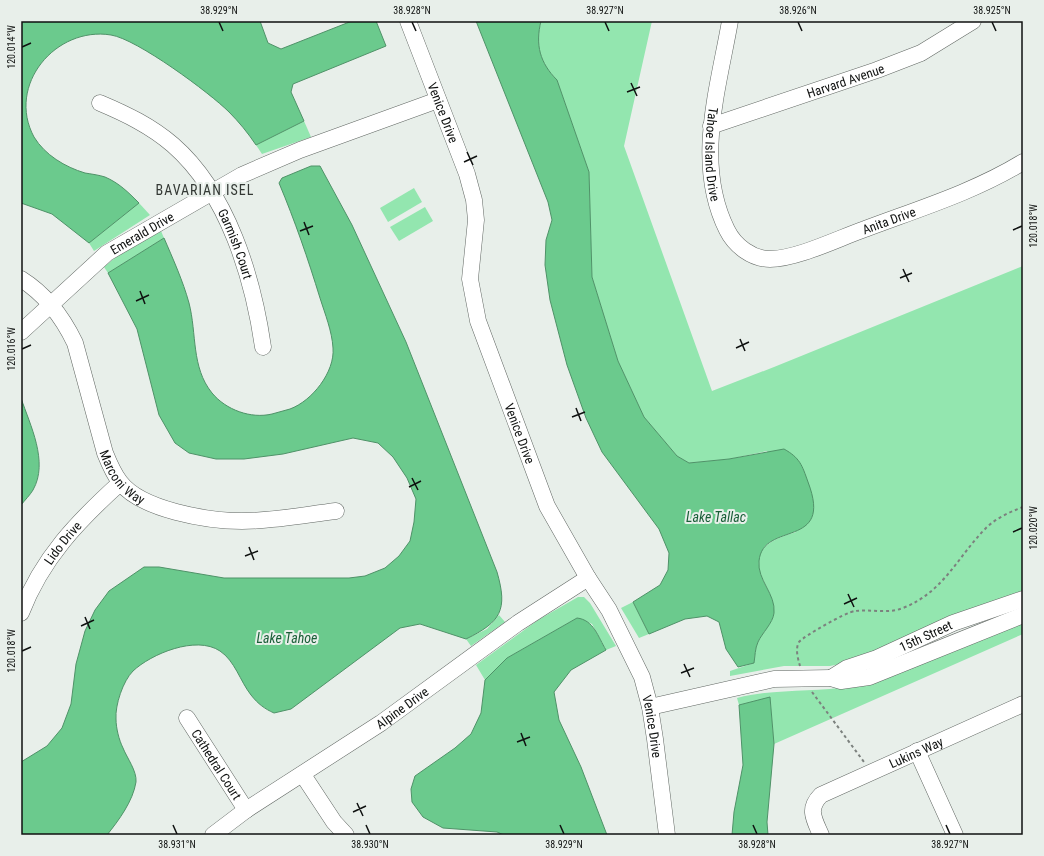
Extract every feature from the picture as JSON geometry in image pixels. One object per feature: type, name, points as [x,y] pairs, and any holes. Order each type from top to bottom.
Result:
[{"type":"street","name":"Venice Drive","points":[[408,21],[467,174],[474,200],[475,239],[470,279],[478,321],[539,489],[588,578],[609,610],[634,658],[642,677],[650,707],[667,835]]},
{"type":"street","name":"Tahoe Island Drive","points":[[730,21],[711,126],[710,175],[714,196],[730,236],[738,246],[750,254]]},
{"type":"street","name":"Harvard Avenue","points":[[711,126],[877,70],[921,53],[973,21]]},
{"type":"street","name":"Emerald Drive","points":[[21,332],[107,253],[242,175],[273,160],[438,100]]},
{"type":"street","name":"Garmish Court","points":[[100,103],[151,128],[173,145],[189,161],[212,193],[230,226],[243,259],[259,320],[263,347]]},
{"type":"street","name":"Anita Drive","points":[[750,254],[770,259],[801,252],[966,191],[1023,162]]},
{"type":"street","name":"Marconi Way","points":[[21,279],[39,293],[68,329],[75,343],[105,452],[111,468],[120,483],[144,502],[172,511],[202,517],[241,521],[280,519],[336,511]]},
{"type":"street","name":"Lido Drive","points":[[21,613],[39,575],[67,534],[87,513],[120,483]]},
{"type":"street","name":"Alpine Drive","points":[[213,835],[246,810],[381,722],[518,623],[588,578]]},
{"type":"street","name":"15th Street","points":[[831,678],[847,668],[884,654],[953,623],[1023,599]]},
{"type":"street","name":"15th Street","points":[[650,707],[763,681],[831,678],[841,681],[869,677],[1023,616]]},
{"type":"street","name":"Lukins Way","points":[[821,835],[813,817],[813,805],[821,795],[831,789],[1023,704]]},
{"type":"street","name":"Cathedral Court","points":[[187,718],[246,810]]},
{"type":"street","points":[[917,751],[955,835]]},
{"type":"street","points":[[303,774],[334,822],[346,835]]},
{"type":"path","points":[[870,772],[859,753],[824,708],[805,679],[799,665],[796,652],[799,642],[831,621],[854,611],[875,612],[903,608],[925,597],[950,574],[986,528],[1010,512],[1023,507]]},
{"type":"shaded area","points":[[541,21],[652,21],[624,146],[712,391],[1023,266],[1023,593],[850,662],[830,666],[784,666],[730,676],[730,671],[754,663],[757,644],[770,624],[774,612],[773,602],[761,575],[759,557],[767,545],[781,537],[796,532],[767,451],[729,459],[689,463],[677,456],[644,417],[618,361],[592,277],[589,172],[557,80],[546,67],[540,53],[539,30]]},
{"type":"shaded area","points":[[304,121],[311,137],[262,154],[256,145]]},
{"type":"shaded area","points":[[414,188],[422,202],[388,222],[380,208]]},
{"type":"shaded area","points":[[139,203],[150,215],[94,251],[89,243]]},
{"type":"shaded area","points":[[425,207],[433,221],[399,241],[390,227]]},
{"type":"shaded area","points":[[161,231],[164,238],[108,273],[104,267],[116,257]]},
{"type":"shaded area","points":[[578,597],[584,597],[590,603],[616,646],[606,650],[592,624],[577,618],[507,658],[485,680],[476,665],[538,620]]},
{"type":"shaded area","points":[[633,602],[649,634],[639,638],[621,608]]},
{"type":"shaded area","points":[[499,615],[505,622],[471,646],[466,639],[487,629]]},
{"type":"shaded area","points":[[1023,620],[1023,634],[774,744],[770,698],[739,705],[737,698],[751,695],[852,686]]},
{"type":"water","points":[[21,21],[260,21],[268,43],[281,49],[352,21],[376,21],[386,46],[293,84],[291,92],[304,121],[256,145],[233,116],[220,103],[173,68],[138,46],[111,35],[91,35],[72,40],[55,50],[41,63],[32,80],[26,98],[27,117],[34,137],[56,160],[85,173],[103,176],[110,179],[123,188],[139,203],[89,243],[52,214],[21,203]]},
{"type":"water","name":"Lake Tallac","points":[[476,21],[541,21],[539,30],[540,53],[546,67],[557,80],[589,172],[592,277],[618,361],[644,417],[677,456],[689,463],[729,459],[784,449],[800,462],[804,471],[814,503],[812,517],[805,526],[795,532],[772,541],[763,549],[759,561],[761,574],[774,606],[774,613],[772,620],[757,644],[754,663],[738,667],[726,649],[719,622],[707,616],[685,619],[649,634],[633,602],[660,585],[668,570],[669,553],[659,529],[602,452],[586,418],[567,365],[550,300],[545,265],[546,240],[552,220],[548,202]]},
{"type":"water","name":"Lake Tahoe","points":[[311,166],[320,166],[352,225],[406,342],[497,572],[502,596],[499,613],[487,627],[466,639],[420,624],[400,628],[291,709],[274,713],[262,706],[247,690],[230,660],[220,651],[199,645],[187,646],[162,653],[151,658],[129,675],[118,700],[116,713],[117,730],[136,778],[132,796],[121,817],[107,835],[21,835],[21,762],[47,746],[62,728],[71,704],[76,664],[85,631],[95,610],[109,591],[144,567],[159,567],[224,578],[349,578],[365,576],[385,568],[399,556],[410,541],[414,522],[416,499],[407,478],[393,457],[378,443],[353,438],[283,454],[244,459],[216,459],[189,453],[175,443],[159,415],[137,329],[108,273],[164,238],[187,295],[198,361],[205,383],[212,393],[224,404],[239,412],[247,414],[272,414],[298,405],[314,393],[326,376],[333,357],[333,348],[328,323],[301,240],[279,183],[282,178]]},
{"type":"water","points":[[21,398],[33,432],[39,456],[39,468],[33,490],[21,505]]},
{"type":"water","points":[[577,618],[583,619],[592,626],[606,650],[571,670],[554,692],[559,720],[581,767],[607,835],[504,835],[497,832],[443,828],[423,817],[412,802],[411,789],[415,776],[455,748],[471,734],[481,713],[485,680],[507,658]]},
{"type":"water","points":[[770,697],[774,744],[767,822],[768,835],[732,835],[734,812],[743,765],[739,705]]},
{"type":"district","name":"BAVARIAN ISEL","points":[[205,190]]}]
